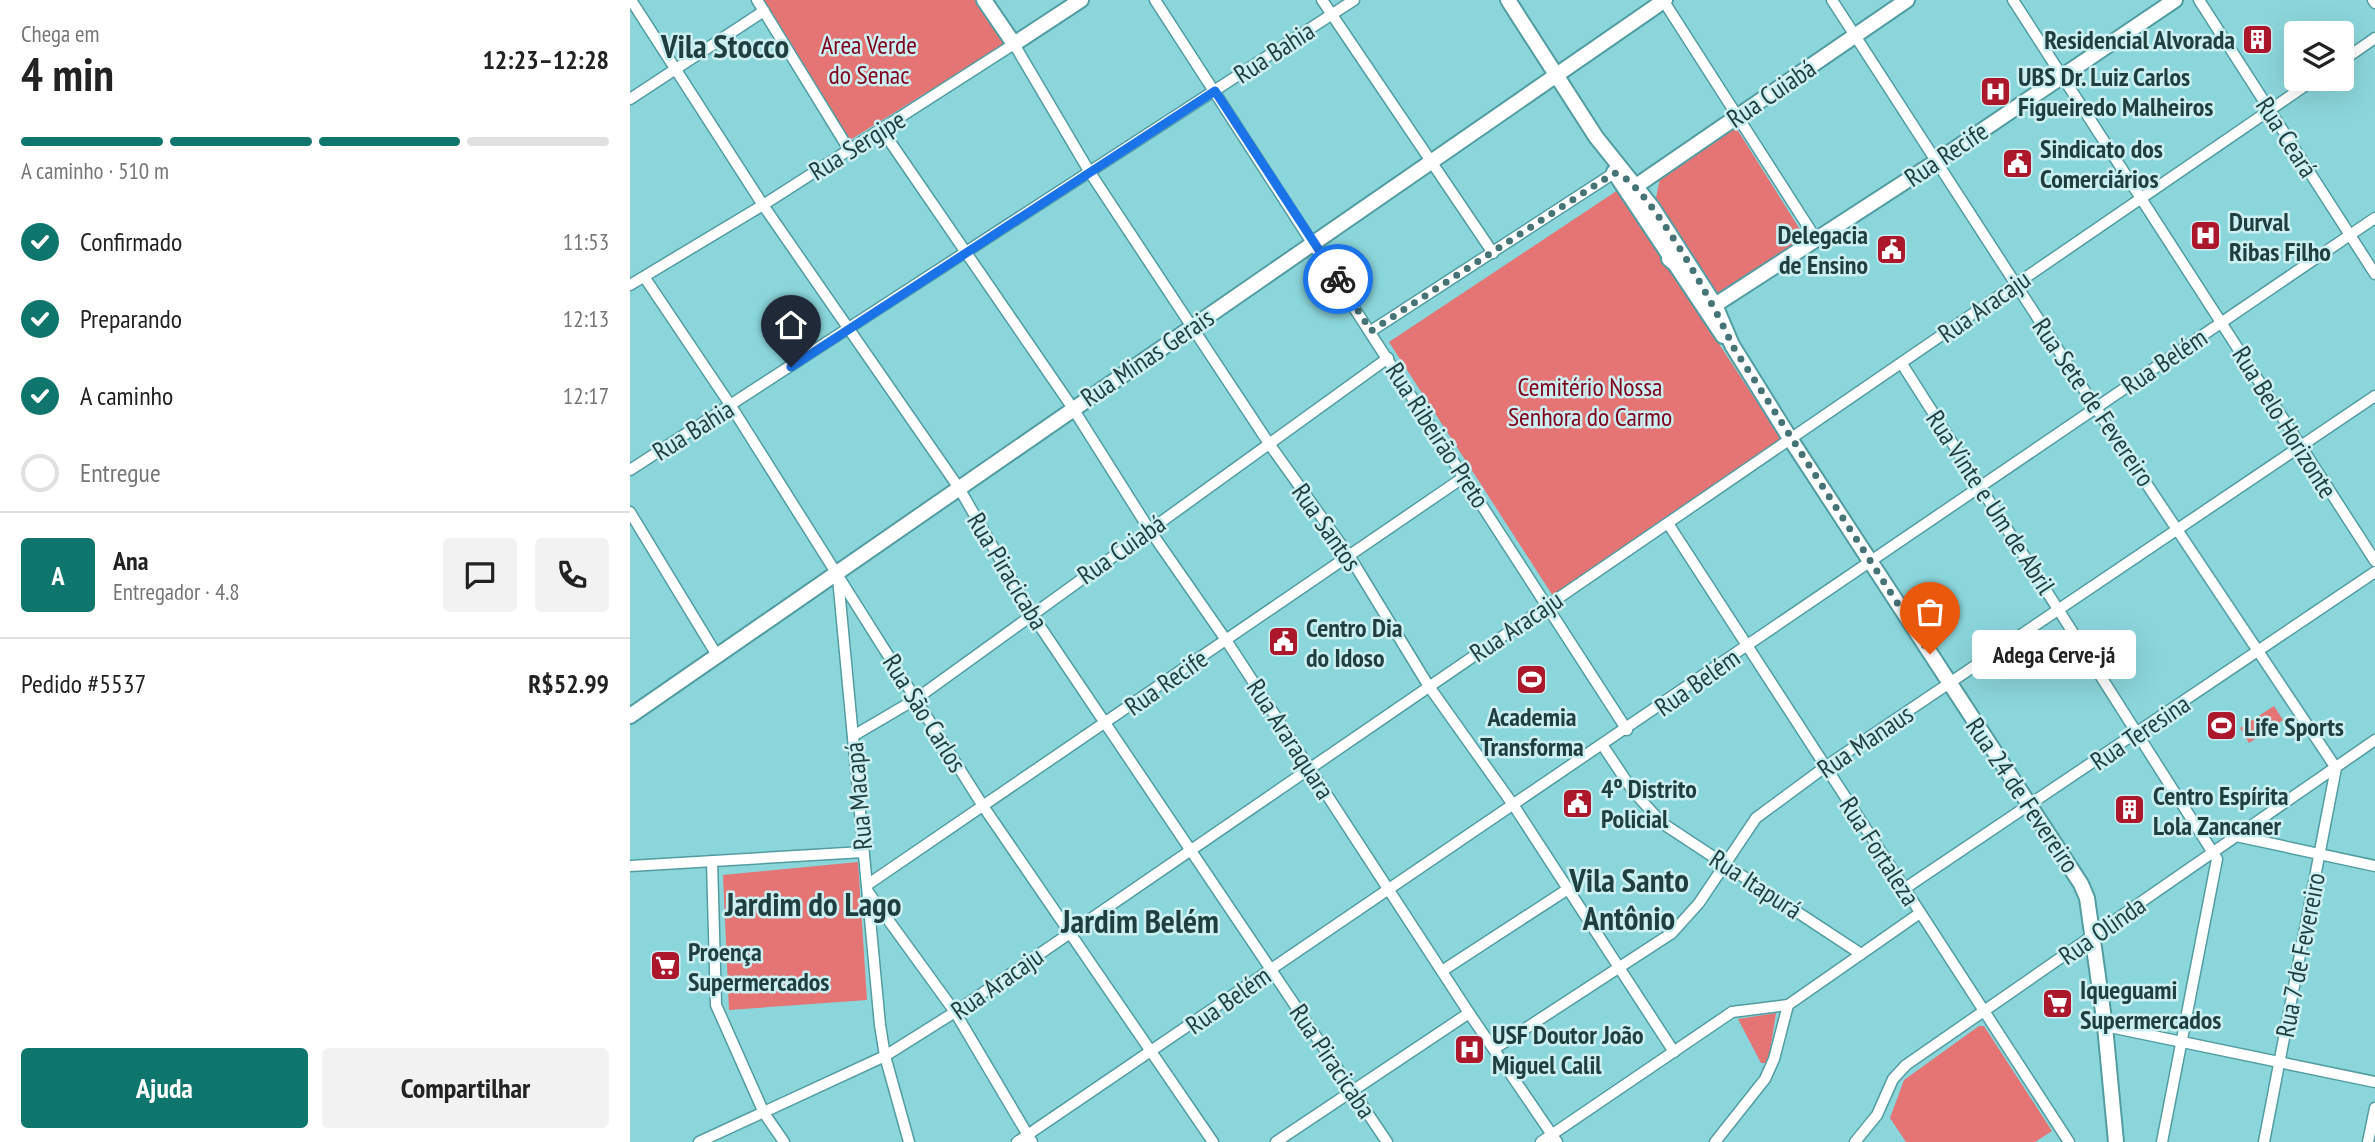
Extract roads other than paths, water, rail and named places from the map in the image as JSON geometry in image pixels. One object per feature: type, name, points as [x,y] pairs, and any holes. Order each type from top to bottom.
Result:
[{"type":"main road","name":"Rua Santos","points":[[984,0],[1014,44]]},
{"type":"main road","name":"Rua Sergipe","points":[[1014,44],[1081,0]]},
{"type":"main road","name":"Rua 24 de Fevereiro","points":[[1508,0],[1596,137],[1614,173],[1669,259],[1718,331],[1732,345]]},
{"type":"main road","name":"Rua Minas Gerais","points":[[630,716],[1072,407],[1664,0]]},
{"type":"main road","name":"Rua Cuiabá","points":[[1632,182],[1654,173],[1907,0]]},
{"type":"main road","name":"Rua Recife","points":[[1715,305],[1937,161],[2175,0]]},
{"type":"main road","name":"Rua 24 de Fevereiro","points":[[1596,137],[1652,206],[1715,305],[1732,345],[1791,440],[2081,884],[2093,936],[2116,1142]]},
{"type":"main road","points":[[1614,173],[1632,182]]},
{"type":"main road","points":[[1650,229],[1654,173]]},
{"type":"main road","points":[[1669,259],[1679,267],[1703,301],[1715,305]]},
{"type":"street","name":"Rua Piracicaba","points":[[631,0],[763,205],[959,488],[1031,613],[1387,1142]]},
{"type":"street","points":[[757,0],[848,148]]},
{"type":"street","name":"Rua Ribeirão Preto","points":[[1155,0],[1627,730]]},
{"type":"street","points":[[1322,0],[1493,253]]},
{"type":"street","name":"Rua Bahia","points":[[630,470],[1354,0]]},
{"type":"street","points":[[1664,0],[1816,239]]},
{"type":"street","name":"Rua Sete de Fevereiro","points":[[1832,0],[2096,407],[2336,768]]},
{"type":"street","name":"Rua Belo Horizonte","points":[[2013,0],[2375,561]]},
{"type":"street","name":"Rua Ceará","points":[[2199,0],[2375,274]]},
{"type":"street","points":[[630,99],[764,11]]},
{"type":"street","points":[[2354,53],[2375,38]]},
{"type":"street","name":"Rua Sergipe","points":[[631,282],[645,278],[763,205],[1014,44]]},
{"type":"street","name":"Rua Santos","points":[[1014,44],[1089,171],[1270,445],[1350,557],[1428,685],[1514,806],[1674,1052]]},
{"type":"street","name":"Rua Aracaju","points":[[699,1142],[885,1056],[955,1012],[1308,767],[2141,201],[2297,91]]},
{"type":"street","name":"Rua Araraquara","points":[[882,130],[968,251],[1149,529],[1226,640],[1469,1013],[1554,1138]]},
{"type":"street","points":[[1371,331],[1614,173]]},
{"type":"street","name":"Rua Belém","points":[[1017,1142],[1030,1139],[1390,889],[2375,218]]},
{"type":"street","name":"Rua São Carlos","points":[[645,278],[838,573],[983,806],[1213,1142]]},
{"type":"street","name":"Rua Cuiabá","points":[[853,736],[916,699],[1031,613],[1270,445],[1388,358]]},
{"type":"street","name":"Rua Vinte e Um de Abril","points":[[1902,364],[2214,851]]},
{"type":"street","name":"Rua Manaus","points":[[1494,1049],[1672,933],[1699,903],[1756,818],[1825,767],[2375,396]]},
{"type":"street","name":"Rua Recife","points":[[868,888],[983,806],[1464,477]]},
{"type":"street","points":[[630,512],[718,657]]},
{"type":"street","name":"Rua Fortaleza","points":[[1669,524],[2069,1142]]},
{"type":"street","name":"Rua Teresina","points":[[1904,890],[2375,572]]},
{"type":"street","name":"Rua Macapá","points":[[838,573],[863,852],[885,1056],[909,1142]]},
{"type":"street","name":"Rua Olinda","points":[[1855,1142],[1877,1115],[1893,1079],[1906,1065],[2375,740]]},
{"type":"street","name":"Rua Itapurá","points":[[1603,746],[1633,791],[1662,822],[1861,954]]},
{"type":"street","name":"Rua 7 de Fevereiro","points":[[2264,1142],[2336,768]]},
{"type":"street","points":[[2236,836],[2375,866]]},
{"type":"street","points":[[2162,1142],[2216,872],[2214,851]]},
{"type":"street","points":[[630,866],[863,852]]},
{"type":"street","points":[[712,861],[716,1006],[764,1112],[784,1142]]},
{"type":"street","points":[[868,888],[955,1012],[1030,1139]]},
{"type":"street","points":[[1442,971],[1568,889]]},
{"type":"street","points":[[1541,1142],[1554,1138],[1732,1012],[1788,1005],[1920,913]]},
{"type":"street","points":[[1715,1142],[1765,1079],[1774,1059],[1788,1005]]},
{"type":"street","points":[[1276,1142],[1469,1013]]},
{"type":"street","points":[[2105,1026],[2375,1082]]},
{"type":"street","points":[[2368,1142],[2375,1108]]},
{"type":"place","name":"Residencial Alvorada","points":[[2258,39]]},
{"type":"place","name":"UBS Dr. Luiz Carlos Figueiredo Malheiros","points":[[1995,91]]},
{"type":"place","name":"Sindicato dos Comerciários","points":[[2017,163]]},
{"type":"place","name":"Durval Ribas Filho","points":[[2206,236]]},
{"type":"place","name":"Delegacia de Ensino","points":[[1891,249]]},
{"type":"place","name":"Centro Dia do Idoso","points":[[1283,642]]},
{"type":"place","name":"Adega Cerve-já","points":[[1930,654]]},
{"type":"place","name":"Academia Transforma","points":[[1532,680]]},
{"type":"place","name":"Life Sports","points":[[2221,726]]},
{"type":"place","name":"4º Distrito Policial","points":[[1578,803]]},
{"type":"place","name":"Centro Espírita Lola Zancaner","points":[[2130,810]]},
{"type":"place","name":"Proença Supermercados","points":[[665,966]]},
{"type":"place","name":"Iqueguami Supermercados","points":[[2057,1004]]},
{"type":"place","name":"USF Doutor João Miguel Calil","points":[[1469,1049]]},
{"type":"district","name":"Vila Stocco","points":[[725,45]]},
{"type":"district","name":"Vila Santo Antônio","points":[[1629,898]]},
{"type":"district","name":"Jardim do Lago","points":[[813,903]]},
{"type":"district","name":"Jardim Belém","points":[[1140,920]]},
{"type":"park label","name":"Area Verde do Senac","points":[[869,59]]},
{"type":"park label","name":"Cemitério Nossa Senhora do Carmo","points":[[1590,401]]}]
